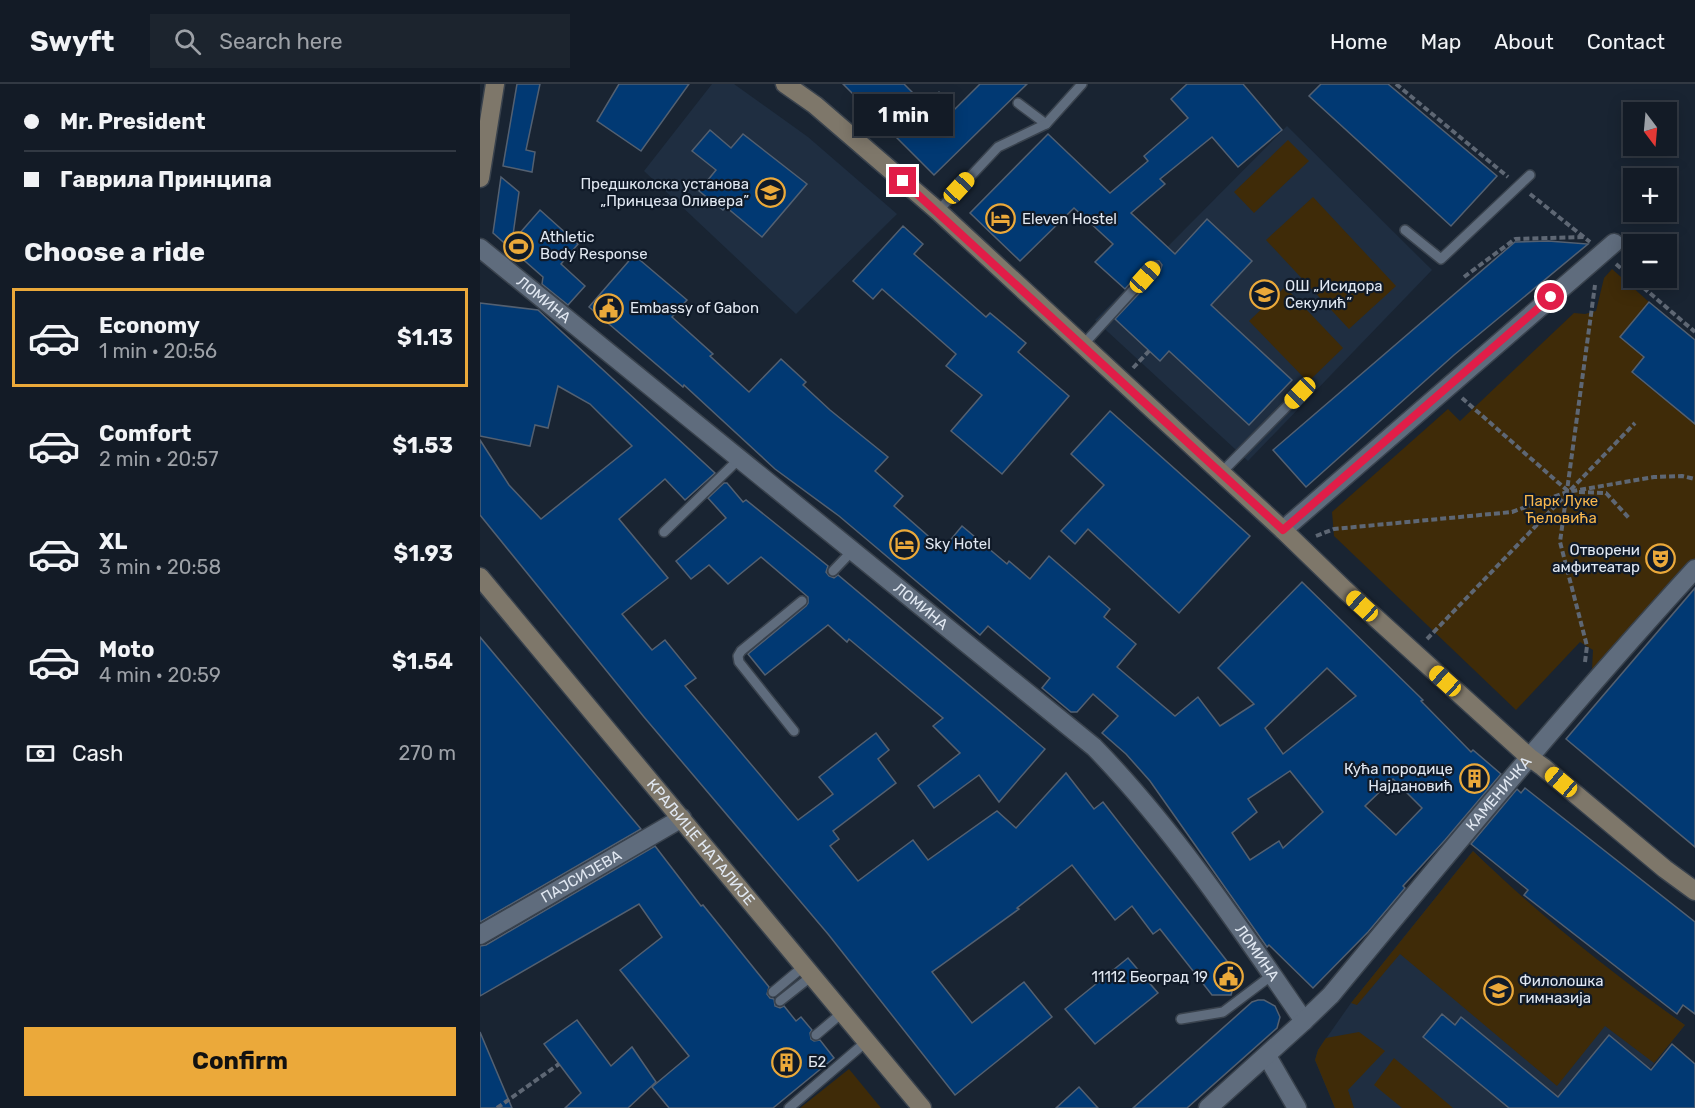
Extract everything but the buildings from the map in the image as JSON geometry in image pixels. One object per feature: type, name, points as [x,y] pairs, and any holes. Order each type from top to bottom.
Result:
[{"type":"street","points":[[480,178],[495,84]]},
{"type":"street","points":[[785,84],[815,105],[938,211],[1529,757],[1695,891]]},
{"type":"street","name":"ЛОМИНА","points":[[480,248],[1094,747],[1122,775],[1153,813],[1231,916],[1304,1022]]},
{"type":"street","points":[[1283,530],[1608,250]]},
{"type":"street","name":"КАМЕНИЧКА","points":[[1209,1108],[1304,1022],[1331,994],[1529,757],[1695,569]]},
{"type":"street","name":"КРАЉИЦЕ НАТАЛИЈЕ","points":[[480,577],[922,1108]]},
{"type":"street","name":"ПАЈСИЈЕВА","points":[[480,935],[682,818]]},
{"type":"street","points":[[1267,1056],[1297,1108]]},
{"type":"lane","points":[[938,211],[998,147],[1046,124],[1082,84]]},
{"type":"lane","points":[[1018,103],[1046,124]]},
{"type":"lane","points":[[1405,230],[1441,259],[1530,175]]},
{"type":"lane","points":[[1082,346],[1155,266]]},
{"type":"lane","points":[[1221,473],[1300,393]]},
{"type":"lane","points":[[663,532],[740,458]]},
{"type":"lane","points":[[833,571],[853,550]]},
{"type":"lane","points":[[794,731],[739,662],[738,656],[741,651],[802,602]]},
{"type":"lane","points":[[773,992],[808,970]]},
{"type":"lane","points":[[780,1001],[808,970]]},
{"type":"lane","points":[[1181,1019],[1223,1012],[1272,975]]},
{"type":"lane","points":[[816,1035],[843,1012]]},
{"type":"lane","points":[[789,1108],[867,1041]]},
{"type":"lane","points":[[798,1100],[805,1108]]},
{"type":"path","points":[[1396,84],[1584,237],[1608,250],[1695,332]]},
{"type":"path","points":[[1464,277],[1515,239],[1584,237]]},
{"type":"path","points":[[1584,667],[1587,646],[1560,542],[1596,278],[1608,250]]},
{"type":"path","points":[[1129,372],[1149,351]]},
{"type":"path","points":[[1448,386],[1567,492],[1606,493],[1629,518]]},
{"type":"path","points":[[1414,653],[1635,423]]},
{"type":"path","points":[[1296,543],[1334,529],[1512,512],[1567,492],[1654,477],[1682,476],[1695,479]]},
{"type":"path","points":[[497,1108],[559,1064]]},
{"type":"shaded area","name":"Предшколска установа „Принцеза Оливера”","points":[[712,84],[734,84],[808,137],[897,214],[796,314],[644,171]]},
{"type":"shaded area","name":"ОШ „Исидора Секулић”","points":[[1287,126],[1432,270],[1248,461],[1095,320]]},
{"type":"shaded area","name":"Филолошка гимназија","points":[[1473,851],[1524,900],[1617,977],[1685,1025],[1618,1108],[1335,1108],[1315,1060],[1318,1050],[1351,1003]]},
{"type":"green space","points":[[1288,140],[1309,161],[1254,213],[1234,192]]},
{"type":"green space","points":[[1313,197],[1396,286],[1349,329],[1266,240]]},
{"type":"green space","name":"Парк Луке Ћеловића","points":[[1612,269],[1623,279],[1623,288],[1633,288],[1649,302],[1620,337],[1644,357],[1632,373],[1695,424],[1695,563],[1593,669],[1593,650],[1580,642],[1516,710],[1334,536],[1332,512],[1448,409],[1460,421],[1574,313],[1585,314],[1596,311],[1604,278]]},
{"type":"green space","points":[[1285,287],[1343,348],[1308,382],[1249,321]]},
{"type":"green space","points":[[1473,851],[1523,898],[1576,942],[1685,1025],[1654,1063],[1605,1026],[1557,1086],[1400,954],[1357,1005],[1351,1003]]},
{"type":"green space","points":[[1359,1032],[1385,1051],[1348,1090],[1354,1108],[1335,1108],[1315,1060],[1318,1050],[1326,1038]]},
{"type":"green space","points":[[1394,1058],[1453,1108],[1402,1108],[1374,1085]]},
{"type":"green space","points":[[849,1069],[881,1108],[800,1108]]},
{"type":"place","name":"Предшколска установа „Принцеза Оливера”","points":[[770,193]]},
{"type":"place","name":"Eleven Hostel","points":[[1001,219]]},
{"type":"place","name":"Athletic Body Response","points":[[519,246]]},
{"type":"place","name":"ОШ „Исидора Секулић”","points":[[1264,295]]},
{"type":"place","name":"Embassy of Gabon","points":[[609,308]]},
{"type":"place","name":"Sky Hotel","points":[[904,544]]},
{"type":"place","name":"Отворени амфитеатар","points":[[1661,559]]},
{"type":"place","name":"Кућа породице Најдановић","points":[[1474,778]]},
{"type":"place","name":"11112 Београд 19","points":[[1229,977]]},
{"type":"place","name":"Филолошка гимназија","points":[[1498,990]]},
{"type":"place","name":"Б2","points":[[787,1062]]},
{"type":"route","points":[[903,181],[1283,530],[1551,297]]}]
